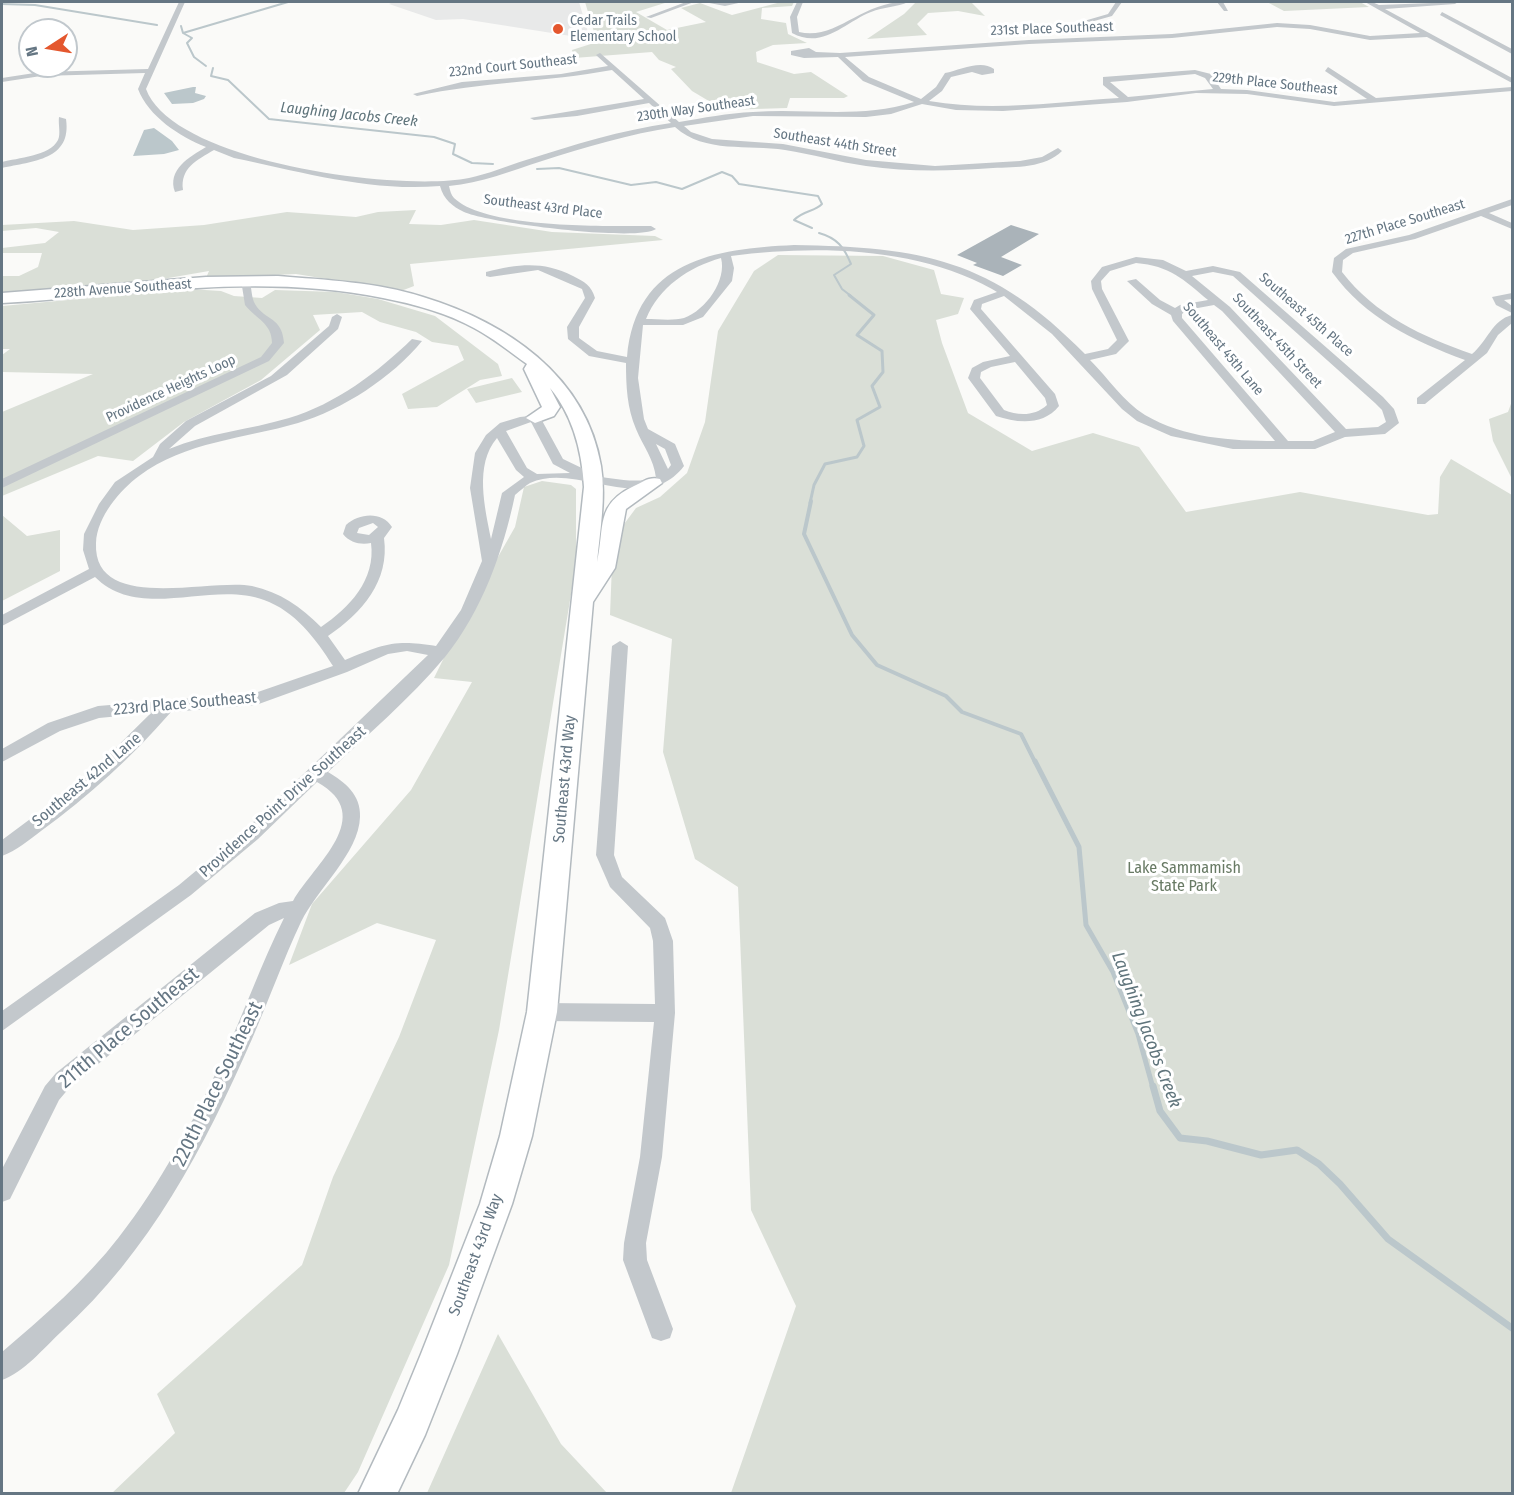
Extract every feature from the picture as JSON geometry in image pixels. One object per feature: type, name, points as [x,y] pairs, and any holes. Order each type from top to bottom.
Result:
[{"type":"main road","name":"228th Avenue Southeast","points":[[2,298],[157,285],[245,282]]},
{"type":"main road","name":"Southeast 43rd Way","points":[[245,282],[323,283],[426,303],[470,318],[503,337],[534,361],[560,387],[575,409],[589,446],[594,480],[542,1012],[516,1136],[496,1204],[412,1422],[377,1494]]},
{"type":"main road","points":[[534,361],[532,373],[551,407],[548,412],[535,418]]},
{"type":"main road","points":[[582,602],[603,572],[608,559],[612,518],[617,507],[628,497],[658,482]]},
{"type":"street","points":[[2,80],[41,74],[149,71],[182,2]]},
{"type":"street","points":[[649,17],[691,2]]},
{"type":"street","points":[[707,2],[725,4],[740,2]]},
{"type":"street","points":[[800,2],[796,5],[794,28],[796,33],[818,37],[829,35],[858,15],[905,2]]},
{"type":"street","points":[[1087,21],[1110,15],[1119,2]]},
{"type":"street","points":[[1220,2],[1226,10]]},
{"type":"street","points":[[1368,2],[1512,81]]},
{"type":"street","points":[[1378,7],[1455,2]]},
{"type":"street","points":[[1442,14],[1512,53]]},
{"type":"street","name":"231st Place Southeast","points":[[813,54],[840,55],[1029,42],[1150,38],[1234,28],[1293,25],[1362,38],[1427,35]]},
{"type":"street","points":[[1502,55],[1512,53]]},
{"type":"street","points":[[840,55],[854,72],[899,94],[922,102],[939,90],[948,75],[972,70]]},
{"type":"street","name":"Southeast 44th Street","points":[[600,56],[675,124],[688,134],[711,142],[783,147],[866,163],[904,167],[961,168],[1020,164],[1046,159],[1058,152]]},
{"type":"street","points":[[1469,57],[1491,56]]},
{"type":"street","name":"232nd Court Southeast","points":[[417,94],[455,85],[561,76],[611,68]]},
{"type":"street","points":[[1328,69],[1377,102]]},
{"type":"street","name":"230th Way Southeast","points":[[149,71],[142,89],[146,100],[177,129],[213,147],[309,178],[323,180],[329,176],[384,186],[444,185],[470,181],[592,142],[675,124],[774,113],[866,115],[891,112],[922,102],[982,110],[1072,104]]},
{"type":"street","points":[[1127,100],[1106,83],[1106,79],[1195,72],[1208,76],[1218,90]]},
{"type":"street","name":"229th Place Southeast","points":[[1072,104],[1218,90],[1319,103],[1377,102],[1512,89]]},
{"type":"street","points":[[534,118],[577,114],[651,100]]},
{"type":"street","points":[[2,165],[38,154],[60,144],[63,138],[62,116]]},
{"type":"street","points":[[178,190],[176,181],[182,169],[213,147]]},
{"type":"street","name":"Southeast 43rd Place","points":[[444,185],[452,201],[471,212],[498,218],[581,228],[651,229]]},
{"type":"street","name":"227th Place Southeast","points":[[1474,359],[1424,341],[1397,327],[1340,277],[1336,266],[1339,258],[1350,251],[1412,237],[1512,202]]},
{"type":"street","points":[[1481,213],[1512,226]]},
{"type":"street","points":[[658,482],[661,460],[643,430],[633,394],[633,361],[639,322],[657,294],[677,273],[698,261],[759,249],[882,252],[945,262],[970,272],[1006,292],[1041,316],[1126,406],[1158,427],[1208,441],[1285,445],[1315,445],[1343,433]]},
{"type":"street","points":[[639,322],[683,322],[699,315],[727,281],[729,268],[725,254]]},
{"type":"street","name":"Southeast 45th Street","points":[[1083,358],[1112,352],[1123,341],[1097,289],[1096,281],[1101,273],[1119,264],[1143,260],[1164,263],[1185,274],[1218,301],[1343,433]]},
{"type":"street","points":[[490,274],[525,266],[544,266],[588,288],[590,298],[573,327],[574,339],[593,354],[633,361]]},
{"type":"street","name":"Southeast 45th Place","points":[[1185,274],[1219,269],[1240,277],[1379,400],[1392,416],[1393,423],[1381,430],[1343,433]]},
{"type":"street","name":"Southeast 45th Lane","points":[[1132,280],[1156,302],[1176,313],[1177,319],[1285,445]]},
{"type":"street","name":"Providence Heights Loop","points":[[2,484],[265,360],[278,343],[278,329],[270,319],[250,305],[245,282]]},
{"type":"street","points":[[1006,292],[978,302],[975,309],[1051,397],[1053,406],[1042,415],[1024,418],[1000,413],[974,375],[981,366],[1017,358]]},
{"type":"street","points":[[1512,296],[1497,297],[1512,310]]},
{"type":"street","points":[[1176,313],[1184,307],[1218,301]]},
{"type":"street","points":[[158,460],[167,442],[200,419],[280,375],[334,327],[337,317]]},
{"type":"street","points":[[1421,401],[1483,351],[1499,327],[1512,318]]},
{"type":"street","points":[[342,668],[321,634],[297,610],[246,590],[223,588],[163,594],[141,593],[116,586],[96,571],[89,546],[95,522],[126,479],[158,460],[219,437],[284,423],[312,413],[387,368],[416,341]]},
{"type":"street","points":[[533,477],[522,470],[499,430],[508,424],[535,418],[558,461],[594,480]]},
{"type":"street","name":"Providence Point Drive Southeast","points":[[488,560],[478,491],[477,467],[479,456],[499,430]]},
{"type":"street","points":[[551,475],[558,461]]},
{"type":"street","name":"Providence Point Drive Southeast","points":[[2,1022],[185,890],[252,834],[440,652],[468,612],[500,535],[509,493],[533,477],[551,475],[594,480],[658,482]]},
{"type":"street","points":[[321,634],[342,621],[367,591],[378,563],[377,537]]},
{"type":"street","points":[[2,621],[96,571]]},
{"type":"street","name":"223rd Place Southeast","points":[[2,756],[39,734],[76,719],[112,710],[222,704],[256,699],[396,646],[419,646],[440,652]]},
{"type":"street","points":[[620,646],[605,855],[616,882],[658,924],[663,941],[665,1013],[651,1157],[634,1243],[635,1260],[661,1329]]},
{"type":"street","name":"Southeast 42nd Lane","points":[[2,849],[90,782],[149,727],[167,706]]},
{"type":"street","name":"220th Place Southeast","points":[[2,1368],[48,1329],[94,1283],[141,1227],[187,1155],[210,1109],[299,908],[342,846],[351,824],[349,797],[342,789],[316,774]]},
{"type":"street","name":"211th Place Southeast","points":[[2,1191],[52,1093],[63,1080],[262,919],[279,911],[299,908]]},
{"type":"street","points":[[542,1012],[665,1013]]},
{"type":"shaded area","name":"Cedar Trails Elementary School","points":[[393,2],[579,2],[590,39],[463,19],[436,20],[389,4]]},
{"type":"shaded area","points":[[196,87],[195,93],[206,96],[204,99],[193,103],[172,104],[164,93]]},
{"type":"shaded area","points":[[154,128],[172,141],[179,150],[164,154],[133,156],[144,130]]},
{"type":"green space","points":[[585,2],[668,2],[636,12],[667,30],[706,22],[681,8],[700,3],[732,15],[781,2],[794,2],[792,6],[762,8],[761,19],[786,23],[788,34],[807,43],[773,45],[756,52],[757,62],[794,74],[811,72],[848,96],[844,98],[790,98],[787,108],[724,110],[692,91],[671,69],[676,67],[659,60],[652,52],[574,58],[572,50],[597,42]]},
{"type":"green space","points":[[916,2],[971,2],[985,16],[958,11],[928,13],[917,24],[927,35],[867,39],[904,14]]},
{"type":"green space","points":[[1267,2],[1360,2],[1369,7],[1284,11]]},
{"type":"green space","points":[[416,210],[409,224],[441,225],[474,220],[552,232],[655,236],[663,240],[410,264],[414,286],[401,291],[296,274],[206,278],[209,271],[151,281],[2,293],[2,276],[19,276],[38,267],[42,253],[2,253],[2,248],[45,243],[59,232],[36,228],[2,231],[2,225],[74,221],[133,230],[204,225],[287,212],[356,217],[378,212]]},
{"type":"green space","name":"Lake Sammamish State Park","points":[[778,255],[883,256],[934,270],[941,294],[964,298],[958,314],[936,320],[942,343],[968,413],[1032,451],[1093,433],[1139,447],[1186,512],[1300,492],[1428,515],[1438,514],[1440,477],[1451,459],[1512,495],[1512,1493],[731,1493],[796,1306],[751,1210],[738,887],[695,859],[663,752],[672,639],[610,615],[613,539],[636,508],[660,497],[687,473],[705,422],[718,331],[754,271]]},
{"type":"green space","points":[[189,289],[221,291],[234,296],[262,298],[275,290],[336,292],[378,299],[435,316],[498,364],[502,376],[480,380],[437,407],[408,409],[402,394],[464,360],[458,346],[432,342],[416,332],[380,322],[362,312],[313,315],[320,330],[261,380],[184,422],[133,461],[98,456],[2,496],[2,412],[93,374],[2,372],[2,355],[10,349],[2,349],[2,306]]},
{"type":"green space","points":[[512,378],[522,392],[476,403],[467,389]]},
{"type":"green space","points":[[1512,401],[1512,479],[1493,441],[1489,419],[1508,412]]},
{"type":"green space","points":[[542,481],[571,485],[576,489],[576,564],[499,1030],[449,1265],[358,1472],[344,1493],[111,1494],[175,1433],[157,1394],[302,1265],[333,1177],[399,1037],[436,940],[377,923],[289,965],[312,904],[411,790],[472,682],[434,678],[465,615],[515,527],[524,487]]},
{"type":"green space","points":[[2,515],[27,536],[60,530],[60,571],[2,601]]},
{"type":"green space","points":[[498,1334],[561,1444],[607,1493],[427,1493]]},
{"type":"building","points":[[1011,225],[1039,234],[1001,257],[1022,265],[1003,276],[973,265],[977,263],[957,255]]},
{"type":"waterway","points":[[183,33],[288,2]]},
{"type":"waterway","name":"Laughing Jacobs Creek","points":[[2,4],[35,5],[157,25]]},
{"type":"waterway","name":"Laughing Jacobs Creek","points":[[181,26],[183,33]]},
{"type":"waterway","name":"Laughing Jacobs Creek","points":[[183,33],[192,38],[187,43],[194,57],[206,66]]},
{"type":"waterway","name":"Laughing Jacobs Creek","points":[[213,68],[211,76],[228,80],[269,119],[434,137],[455,144],[453,154],[472,163],[493,164]]},
{"type":"waterway","name":"Laughing Jacobs Creek","points":[[537,169],[559,168],[631,185],[656,182],[682,189],[722,172],[732,176],[739,184],[818,196],[822,204],[794,220],[812,228]]},
{"type":"waterway","name":"Laughing Jacobs Creek","points":[[819,233],[843,248],[851,264],[834,275],[842,289],[851,296]]},
{"type":"waterway","name":"Laughing Jacobs Creek","points":[[810,503],[814,485],[825,464],[857,457],[864,446],[857,420],[880,407],[872,386],[883,372],[882,351],[857,335],[874,315],[849,295]]},
{"type":"waterway","name":"Laughing Jacobs Creek","points":[[811,501],[804,534],[852,635],[877,665],[946,696],[962,712],[1021,734],[1035,762]]},
{"type":"waterway","name":"Laughing Jacobs Creek","points":[[1035,761],[1079,847],[1086,925],[1113,972],[1138,1034],[1153,1088]]},
{"type":"waterway","name":"Laughing Jacobs Creek","points":[[1153,1086],[1160,1111],[1180,1138],[1207,1141],[1261,1155],[1297,1150],[1319,1164],[1340,1184],[1388,1239],[1512,1328]]},
{"type":"place","name":"Cedar Trails Elementary School","points":[[558,29]]}]
